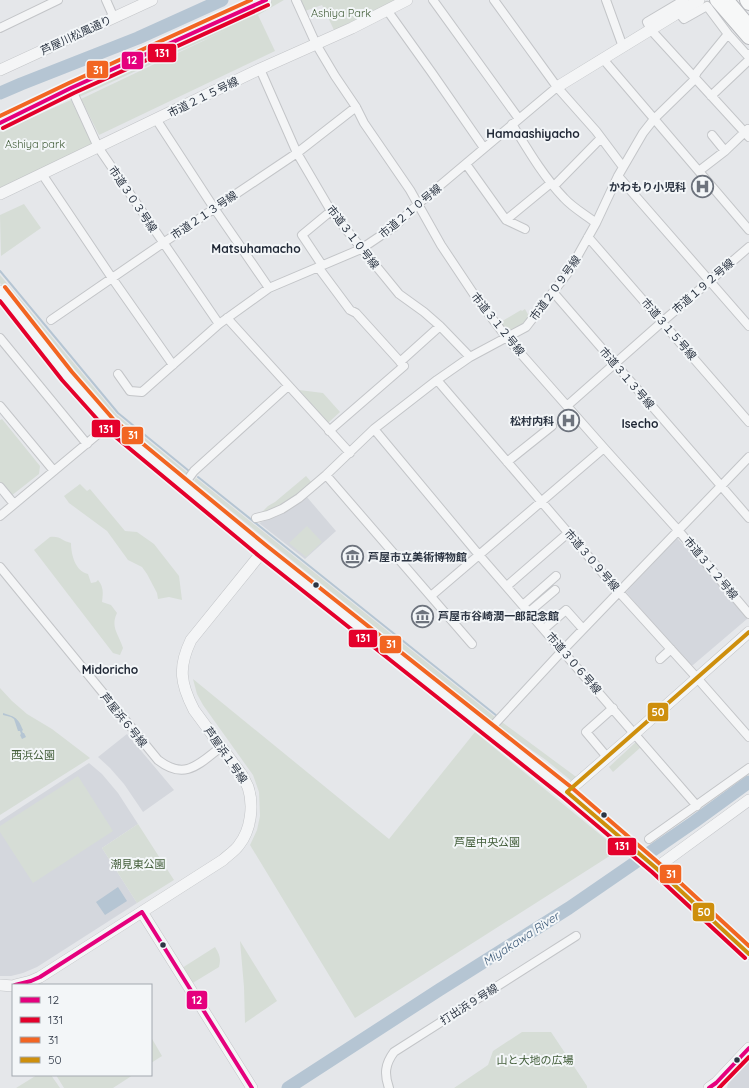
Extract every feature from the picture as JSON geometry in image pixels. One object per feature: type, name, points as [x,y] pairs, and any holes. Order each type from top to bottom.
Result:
[{"type":"highway","points":[[717,0],[749,37]]},
{"type":"highway","points":[[725,0],[749,28]]},
{"type":"highway","points":[[738,0],[749,13]]},
{"type":"street","points":[[0,28],[58,0]]},
{"type":"street","points":[[106,0],[114,18]]},
{"type":"street","name":"芦屋川松風通り","points":[[0,70],[152,0]]},
{"type":"street","points":[[0,123],[71,88],[266,0]]},
{"type":"street","name":"市道３１２号線","points":[[296,0],[316,44],[335,76],[410,190],[441,245],[475,296],[507,338],[678,530],[749,614]]},
{"type":"street","name":"市道２１５号線","points":[[0,194],[260,69],[352,28],[407,0]]},
{"type":"street","points":[[433,0],[519,119]]},
{"type":"street","points":[[494,0],[557,87],[601,138],[623,167]]},
{"type":"street","points":[[606,0],[622,47]]},
{"type":"street","points":[[684,0],[647,22],[651,30],[711,96],[748,133],[699,171]]},
{"type":"street","name":"市道２１０号線","points":[[118,374],[130,391],[142,392],[219,324],[269,288],[361,249],[395,226],[418,204],[557,87],[699,0]]},
{"type":"street","points":[[679,13],[684,19],[707,6],[748,57],[711,96]]},
{"type":"street","points":[[387,10],[484,148]]},
{"type":"street","name":"市道２０９号線","points":[[256,518],[282,509],[299,498],[350,453],[374,429],[437,380],[470,357],[526,327],[567,274],[596,224],[618,176],[643,133],[654,119],[693,81],[697,72],[728,34]]},
{"type":"street","points":[[603,59],[749,230]]},
{"type":"street","name":"市道３１０号線","points":[[260,69],[297,153],[331,211],[399,294],[440,326],[470,357]]},
{"type":"street","name":"市道３０３号線","points":[[71,88],[98,147],[219,324]]},
{"type":"street","name":"市道２１３号線","points":[[51,320],[297,153],[356,107]]},
{"type":"street","points":[[156,119],[214,208],[269,288]]},
{"type":"street","points":[[512,124],[552,185],[565,199],[596,224]]},
{"type":"street","points":[[712,135],[725,150]]},
{"type":"street","points":[[506,220],[552,185],[601,138]]},
{"type":"street","points":[[466,164],[506,220],[525,229]]},
{"type":"street","points":[[42,174],[173,366]]},
{"type":"street","points":[[618,176],[749,326]]},
{"type":"street","points":[[329,431],[404,366],[356,313],[350,310],[320,266],[302,235],[331,211]]},
{"type":"street","name":"市道３１５号線","points":[[588,237],[749,422]]},
{"type":"street","name":"市道１９２号線","points":[[568,405],[749,247]]},
{"type":"street","points":[[0,291],[67,376],[110,424],[263,551],[567,792],[654,866],[749,954]]},
{"type":"street","name":"市道３１３号線","points":[[553,292],[749,518]]},
{"type":"street","points":[[227,318],[350,453]]},
{"type":"street","points":[[400,362],[440,326]]},
{"type":"street","points":[[0,338],[87,444]]},
{"type":"street","name":"市道３０９号線","points":[[437,380],[619,592],[672,649],[749,737]]},
{"type":"street","points":[[183,486],[194,471],[288,386]]},
{"type":"street","points":[[0,406],[54,471]]},
{"type":"street","points":[[0,516],[110,424]]},
{"type":"street","points":[[507,462],[552,426]]},
{"type":"street","name":"市道３０６号線","points":[[374,429],[479,555],[697,806]]},
{"type":"street","points":[[431,596],[604,448]]},
{"type":"street","points":[[489,730],[583,629],[749,457]]},
{"type":"street","points":[[326,475],[472,644]]},
{"type":"street","points":[[0,487],[14,504]]},
{"type":"street","points":[[506,586],[568,533]]},
{"type":"street","name":"芦屋浜１号線","points":[[18,984],[40,977],[223,860],[239,845],[250,821],[250,799],[248,788],[242,775],[194,710],[184,687],[182,672],[186,652],[192,640],[263,551]]},
{"type":"street","name":"芦屋浜６号線","points":[[0,567],[158,760],[165,766],[177,770],[194,767],[221,747]]},
{"type":"street","points":[[523,605],[556,576]]},
{"type":"street","points":[[529,612],[555,590]]},
{"type":"street","points":[[544,629],[566,610],[583,629]]},
{"type":"street","points":[[567,792],[749,632]]},
{"type":"street","points":[[660,659],[672,649]]},
{"type":"street","points":[[607,757],[586,732],[613,708]]},
{"type":"street","points":[[650,839],[749,768]]},
{"type":"street","points":[[654,866],[749,800]]},
{"type":"street","points":[[142,912],[252,1088]]},
{"type":"street","name":"打出浜９号線","points":[[389,1088],[386,1077],[387,1064],[394,1052],[576,936]]},
{"type":"street","name":"芦屋浜１号線","points":[[0,985],[12,985]]},
{"type":"street","points":[[714,1086],[749,1048]]},
{"type":"shaded area","points":[[306,496],[336,531],[305,559],[259,523],[280,515],[300,502]]},
{"type":"shaded area","points":[[677,538],[747,617],[747,619],[690,666],[626,592]]},
{"type":"shaded area","points":[[127,734],[174,790],[143,812],[124,784],[98,757]]},
{"type":"shaded area","points":[[89,763],[102,774],[118,793],[138,824],[102,848],[137,903],[37,967],[11,976],[0,976],[0,821]]},
{"type":"shaded area","points":[[749,1061],[749,1088],[727,1088],[728,1083]]},
{"type":"green space","points":[[272,0],[284,0],[258,15],[275,51],[99,135],[81,99],[226,30],[79,97],[75,89]]},
{"type":"green space","name":"Ashiya Park","points":[[301,0],[399,0],[334,30],[322,5],[305,11]]},
{"type":"green space","name":"Ashiya park","points":[[71,100],[93,145],[0,190],[0,132]]},
{"type":"green space","points":[[24,204],[41,228],[1,256],[0,215]]},
{"type":"green space","points":[[0,275],[117,415],[188,473],[184,477],[113,418],[0,283]]},
{"type":"green space","points":[[525,309],[530,318],[510,334],[499,323],[521,310],[522,311]]},
{"type":"green space","points":[[299,390],[323,393],[340,412],[328,423]]},
{"type":"green space","points":[[2,419],[40,466],[39,474],[11,496],[0,483],[0,420]]},
{"type":"green space","points":[[306,476],[312,483],[289,502],[261,513],[268,506]]},
{"type":"green space","points":[[196,478],[495,717],[579,779],[574,783],[546,760],[500,728],[194,481]]},
{"type":"green space","points":[[80,484],[87,491],[90,489],[125,531],[137,532],[154,544],[179,576],[182,600],[169,597],[158,599],[157,593],[142,567],[128,560],[107,531],[69,503],[64,496]]},
{"type":"green space","points":[[307,526],[322,542],[306,557],[289,543]]},
{"type":"green space","points":[[50,537],[57,537],[71,543],[73,557],[77,566],[88,574],[91,583],[98,580],[100,583],[103,591],[102,602],[111,605],[117,613],[114,623],[123,648],[120,655],[113,653],[34,550]]},
{"type":"green space","name":"芦屋中央公園","points":[[193,679],[389,839],[475,732],[619,850],[355,1018],[250,845],[257,830],[260,816],[259,792],[253,775],[203,705],[197,694]]},
{"type":"green space","name":"西浜公園","points":[[0,688],[27,714],[52,729],[90,758],[0,815]]},
{"type":"green space","points":[[637,741],[641,747],[613,772],[609,767]]},
{"type":"green space","points":[[78,776],[113,831],[33,883],[0,832],[0,826]]},
{"type":"green space","name":"潮見東公園","points":[[138,824],[174,880],[137,903],[102,848]]},
{"type":"green space","points":[[240,941],[277,1001],[245,1023],[244,987]]},
{"type":"green space","points":[[215,947],[220,957],[219,967],[191,984],[182,968]]},
{"type":"green space","name":"山と大地の広場","points":[[522,1032],[551,1032],[587,1088],[454,1088],[488,1065],[493,1051]]},
{"type":"green space","points":[[152,1039],[162,1056],[152,1062]]},
{"type":"green space","points":[[35,1076],[52,1076],[60,1088],[16,1088]]},
{"type":"green space","points":[[57,1076],[131,1076],[113,1088],[64,1088]]},
{"type":"water","points":[[3,713],[18,720],[26,737],[22,739],[14,719],[3,715]]},
{"type":"water","points":[[118,887],[127,901],[105,915],[96,902]]},
{"type":"waterway","points":[[0,93],[138,38],[222,0]]},
{"type":"waterway","points":[[0,271],[118,413],[189,471]]},
{"type":"waterway","points":[[198,477],[497,716]]},
{"type":"waterway","name":"Miyakawa River","points":[[288,1088],[569,908],[694,822],[749,782]]},
{"type":"transit line","name":"31","points":[[0,116],[251,0]]},
{"type":"transit line","name":"12","points":[[0,123],[71,88],[266,0]]},
{"type":"transit line","name":"131","points":[[3,128],[74,93],[268,5]]},
{"type":"transit line","name":"31","points":[[5,287],[72,372],[114,420],[267,546],[571,787],[660,864],[749,946]]},
{"type":"transit line","name":"131","points":[[0,301],[62,380],[106,429],[259,556],[563,797],[652,872],[745,958]]},
{"type":"transit line","name":"50","points":[[567,792],[749,632]]},
{"type":"transit line","name":"50","points":[[567,792],[656,868],[749,954]]},
{"type":"transit line","name":"12","points":[[142,912],[252,1088]]},
{"type":"transit line","name":"12","points":[[19,984],[40,977],[142,912]]},
{"type":"transit line","name":"12","points":[[709,1088],[716,1083],[749,1048]]},
{"type":"transit line","name":"131","points":[[719,1088],[749,1057]]},
{"type":"place","name":"かわもり小児科","points":[[702,187]]},
{"type":"place","name":"松村内科","points":[[569,421]]},
{"type":"place","name":"芦屋市立美術博物館","points":[[353,557]]},
{"type":"place","name":"芦屋市谷崎潤一郎記念館","points":[[422,616]]},
{"type":"district","name":"Hamaashiyacho","points":[[533,134]]},
{"type":"district","name":"Matsuhamacho","points":[[256,249]]},
{"type":"district","name":"Isecho","points":[[640,424]]},
{"type":"district","name":"Midoricho","points":[[110,670]]}]
